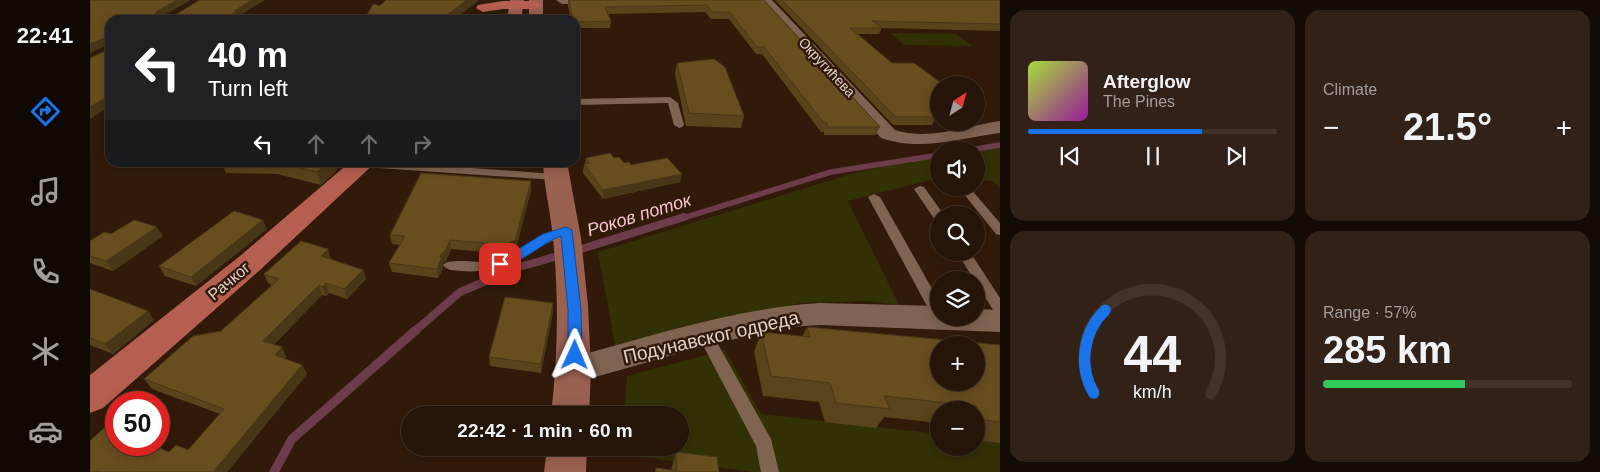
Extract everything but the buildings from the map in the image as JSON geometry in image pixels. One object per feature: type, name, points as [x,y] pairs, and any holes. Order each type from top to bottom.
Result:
[{"type":"main road","points":[[489,9],[535,8]]},
{"type":"main road","name":"Рачког","points":[[90,397],[360,167]]},
{"type":"main road","points":[[552,167],[567,233],[572,279],[574,370],[571,406]]},
{"type":"main road","points":[[565,472],[566,456]]},
{"type":"street","points":[[562,0],[639,0]]},
{"type":"street","name":"Округићева","points":[[765,0],[888,134],[902,139],[921,140],[1000,127]]},
{"type":"street","name":"Подунавског одреда","points":[[574,370],[706,334],[787,316],[820,314],[930,317]]},
{"type":"street","name":"Подунавског одреда","points":[[985,320],[1000,321]]},
{"type":"lane","points":[[580,102],[670,100],[674,103],[679,126]]},
{"type":"lane","points":[[920,189],[932,206]]},
{"type":"lane","points":[[971,196],[1000,231]]},
{"type":"lane","points":[[874,197],[930,299]]},
{"type":"lane","points":[[450,265],[478,267],[500,264],[526,251],[547,236],[567,233]]},
{"type":"lane","points":[[968,261],[1000,309]]},
{"type":"lane","points":[[706,334],[765,445],[770,472]]},
{"type":"shaded area","points":[[890,33],[955,34],[973,46],[904,45]]},
{"type":"shaded area","points":[[1000,147],[1000,189],[993,181],[985,181],[985,149]]},
{"type":"shaded area","points":[[930,157],[930,180],[848,201],[899,305],[867,301],[800,303],[616,350],[598,252],[854,173]]},
{"type":"shaded area","points":[[725,350],[761,414],[930,433],[930,456],[985,456],[985,440],[1000,441],[1000,472],[752,472],[636,456],[689,456],[689,406],[625,406],[627,376]]},
{"type":"waterway","name":"Роков поток","points":[[985,148],[1000,145]]},
{"type":"waterway","name":"Роков поток","points":[[680,219],[831,172],[930,156]]},
{"type":"waterway","name":"Роков поток","points":[[575,251],[684,217]]},
{"type":"waterway","name":"Роков поток","points":[[415,331],[460,292],[519,267],[562,255]]},
{"type":"waterway","name":"Роков поток","points":[[274,472],[292,439],[416,330]]},
{"type":"route","points":[[500,264],[526,251],[547,236],[566,230],[572,281],[575,355]]}]
